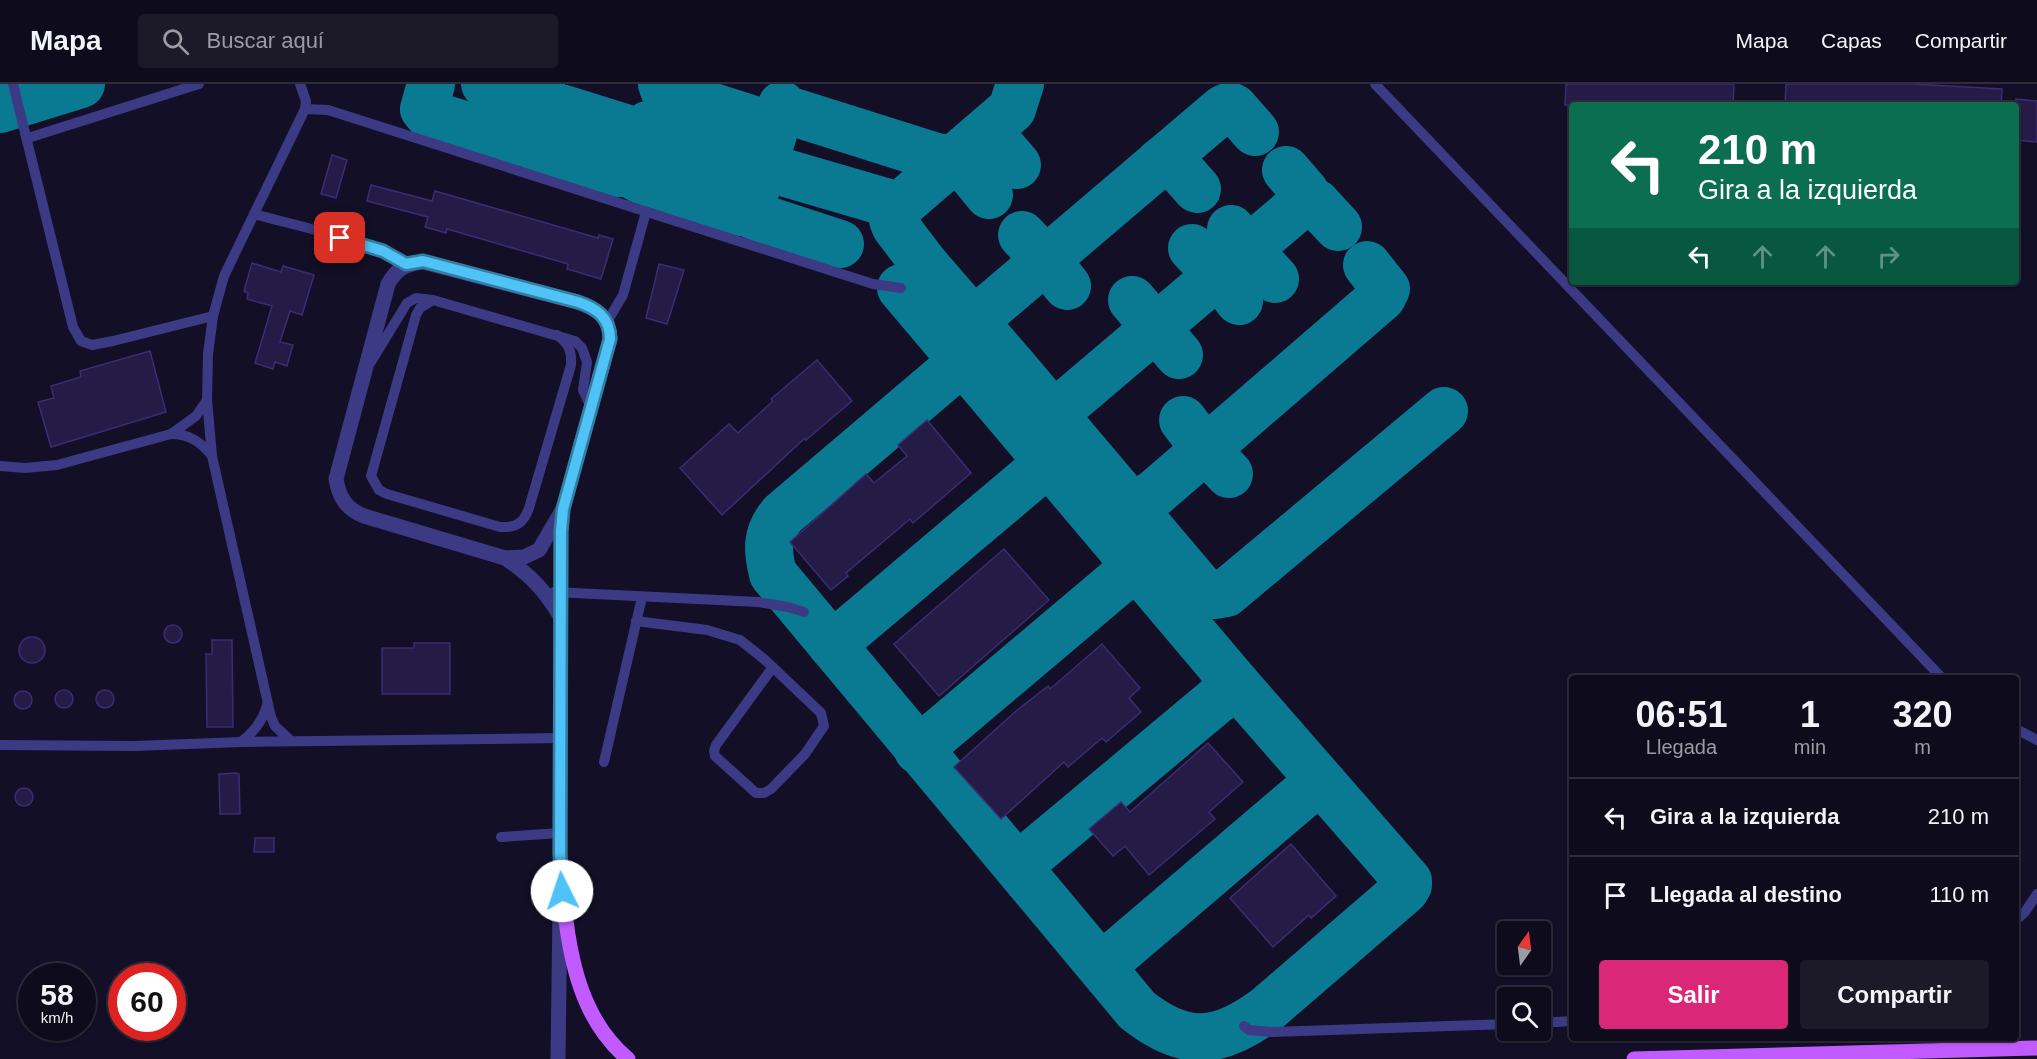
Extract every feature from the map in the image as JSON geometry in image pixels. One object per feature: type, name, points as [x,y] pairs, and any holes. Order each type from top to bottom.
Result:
[{"type":"main road","points":[[560,871],[569,948],[577,979],[599,1027],[628,1059]]},
{"type":"main road","points":[[1634,1059],[1801,1057],[2037,1048]]},
{"type":"street","points":[[554,592],[505,558],[352,512],[338,493],[336,479],[388,284],[393,275],[406,264],[423,261],[578,302],[599,312],[607,322],[610,339],[563,509],[554,592],[560,616],[558,1059]]},
{"type":"street","points":[[505,558],[524,557],[539,550],[563,509]]},
{"type":"lane","points":[[13,84],[73,327],[81,341],[92,345],[213,316]]},
{"type":"lane","points":[[28,138],[199,84]]},
{"type":"lane","points":[[291,741],[275,726],[267,705],[212,456],[207,400],[208,354],[213,316],[224,276],[305,109],[306,101],[300,84]]},
{"type":"lane","points":[[1375,84],[1939,675]]},
{"type":"lane","points":[[305,109],[328,110],[873,284],[901,288]]},
{"type":"lane","points":[[607,322],[623,295],[646,212]]},
{"type":"lane","points":[[254,214],[383,251],[406,264]]},
{"type":"lane","points":[[364,373],[406,303],[420,298],[557,334],[575,341],[585,354],[587,362],[583,390],[591,407]]},
{"type":"lane","points":[[433,300],[420,309],[416,315],[371,476],[379,490],[387,494],[500,527],[509,527],[522,522],[527,515],[571,364],[571,350],[557,334]]},
{"type":"lane","points":[[0,466],[40,468],[57,465],[171,434],[196,416],[207,400]]},
{"type":"lane","points":[[171,434],[193,439],[204,446],[212,456]]},
{"type":"lane","points":[[554,592],[758,602],[804,612]]},
{"type":"lane","points":[[604,762],[642,597]]},
{"type":"lane","points":[[636,621],[707,630],[740,640],[773,667],[821,713],[824,726],[806,754],[764,794],[756,793],[715,756],[714,751],[773,667]]},
{"type":"lane","points":[[241,742],[257,727],[264,716],[267,705]]},
{"type":"lane","points":[[2019,731],[2037,740]]},
{"type":"lane","points":[[0,745],[135,746],[291,741],[560,738]]},
{"type":"lane","points":[[501,837],[560,833]]},
{"type":"lane","points":[[2019,917],[2037,894]]},
{"type":"lane","points":[[1551,1023],[1569,1022]]},
{"type":"lane","points":[[1244,1026],[1249,1030],[1272,1032],[1497,1024]]},
{"type":"building","points":[[1566,84],[1734,84],[1733,102],[1569,102],[1569,105],[1565,105]]},
{"type":"building","points":[[1786,84],[1913,84],[2002,89],[2001,102],[1785,102]]},
{"type":"building","points":[[2016,99],[2037,101],[2037,142],[2019,140],[2019,102],[2016,102]]},
{"type":"building","points":[[332,155],[347,160],[336,198],[321,194]]},
{"type":"building","points":[[371,185],[432,201],[435,191],[598,238],[599,235],[613,239],[601,279],[567,269],[568,264],[447,229],[446,233],[425,227],[428,217],[367,201]]},
{"type":"building","points":[[252,263],[281,272],[283,266],[314,275],[302,315],[290,311],[280,342],[293,345],[287,366],[275,362],[273,369],[255,363],[272,306],[247,299],[248,293],[244,291]]},
{"type":"building","points":[[659,264],[684,270],[667,324],[646,318]]},
{"type":"building","points":[[150,351],[166,412],[51,447],[38,402],[54,398],[51,386],[81,377],[80,371]]},
{"type":"building","points":[[817,360],[852,401],[806,440],[805,438],[722,515],[680,468],[729,424],[738,433],[773,401],[771,399]]},
{"type":"building","points":[[927,420],[971,473],[913,523],[910,519],[846,573],[848,576],[831,590],[790,542],[866,474],[874,483],[907,456],[898,445]]},
{"type":"building","points":[[1004,549],[1049,600],[939,696],[894,644]]},
{"type":"building","points":[[169,625],[177,625],[182,630],[180,641],[169,643],[164,638],[164,630]]},
{"type":"building","points":[[32,637],[41,641],[45,650],[41,659],[32,663],[23,659],[19,650],[23,641]]},
{"type":"building","points":[[212,640],[232,640],[233,727],[207,727],[206,654],[212,654]]},
{"type":"building","points":[[414,643],[450,643],[450,694],[382,694],[382,648],[414,648]]},
{"type":"building","points":[[1102,644],[1140,688],[1129,698],[1141,712],[1106,742],[1102,738],[1068,767],[1064,762],[1001,819],[954,767],[1016,711],[1048,686],[1050,689]]},
{"type":"building","points":[[60,690],[68,690],[73,695],[71,706],[60,708],[55,703],[55,695]]},
{"type":"building","points":[[101,690],[109,690],[114,695],[112,706],[101,708],[96,703],[96,695]]},
{"type":"building","points":[[19,691],[27,691],[32,696],[30,707],[19,709],[14,704],[14,696]]},
{"type":"building","points":[[1208,743],[1243,782],[1209,812],[1215,819],[1149,875],[1125,846],[1113,856],[1089,829],[1121,802],[1130,812]]},
{"type":"building","points":[[219,774],[239,774],[240,814],[220,814]]},
{"type":"building","points":[[20,788],[28,788],[33,793],[31,804],[20,806],[15,801],[15,793]]},
{"type":"building","points":[[255,838],[274,838],[274,852],[254,852]]},
{"type":"building","points":[[1291,844],[1336,896],[1311,918],[1309,915],[1273,947],[1230,898]]},
{"type":"taxiway","points":[[0,109],[81,84]]},
{"type":"taxiway","points":[[431,84],[424,109],[428,114],[520,142],[528,139]]},
{"type":"taxiway","points":[[485,84],[534,100],[542,96]]},
{"type":"taxiway","points":[[662,84],[664,90],[672,94],[767,124],[777,121]]},
{"type":"taxiway","points":[[1020,84],[1012,109],[896,209],[893,220],[925,265],[1202,590],[1214,595],[1226,593],[1444,411]]},
{"type":"taxiway","points":[[543,94],[548,104],[631,130],[640,131],[648,125]]},
{"type":"taxiway","points":[[782,105],[787,110],[936,157],[961,161]]},
{"type":"taxiway","points":[[984,335],[981,324],[988,309],[1223,109],[1230,106],[1234,108],[1255,132]]},
{"type":"taxiway","points":[[648,125],[648,132],[652,136],[754,168],[764,164]]},
{"type":"taxiway","points":[[749,211],[773,134]]},
{"type":"taxiway","points":[[982,135],[992,136],[1017,165]]},
{"type":"taxiway","points":[[528,139],[539,149],[617,173],[633,173]]},
{"type":"taxiway","points":[[961,153],[961,161],[989,195]]},
{"type":"taxiway","points":[[766,158],[772,169],[899,206]]},
{"type":"taxiway","points":[[1160,162],[1172,161],[1197,189]]},
{"type":"taxiway","points":[[1063,427],[1062,414],[1067,403],[1306,200],[1305,192],[1286,170]]},
{"type":"taxiway","points":[[633,173],[641,180],[739,212],[749,211]]},
{"type":"taxiway","points":[[1306,200],[1316,203],[1338,227]]},
{"type":"taxiway","points":[[749,211],[754,216],[840,244]]},
{"type":"taxiway","points":[[1231,229],[1243,243],[1243,253],[1253,255],[1275,279]]},
{"type":"taxiway","points":[[1022,235],[1040,254],[1051,255],[1050,265],[1067,286]]},
{"type":"taxiway","points":[[1192,248],[1213,270],[1211,281],[1224,283],[1239,301]]},
{"type":"taxiway","points":[[1123,497],[1140,502],[1155,493],[1382,297],[1386,289],[1367,265]]},
{"type":"taxiway","points":[[901,288],[1236,684],[1408,881],[1405,890],[1267,1009],[1233,1030],[1202,1037],[1187,1036],[1171,1031],[1137,1010],[773,574],[769,542],[773,528],[783,514],[963,361]]},
{"type":"taxiway","points":[[1132,300],[1151,322],[1162,323],[1161,334],[1179,355]]},
{"type":"taxiway","points":[[1183,420],[1199,441],[1200,453],[1210,454],[1229,474]]},
{"type":"taxiway","points":[[832,645],[1049,462]]},
{"type":"taxiway","points":[[918,750],[1136,566]]},
{"type":"taxiway","points":[[1018,866],[1236,684]]},
{"type":"taxiway","points":[[1102,966],[1319,781]]},
{"type":"route","points":[[340,238],[383,251],[406,264],[423,261],[591,306],[607,322],[610,330],[610,339],[563,509],[561,531],[560,871],[562,891]]}]
